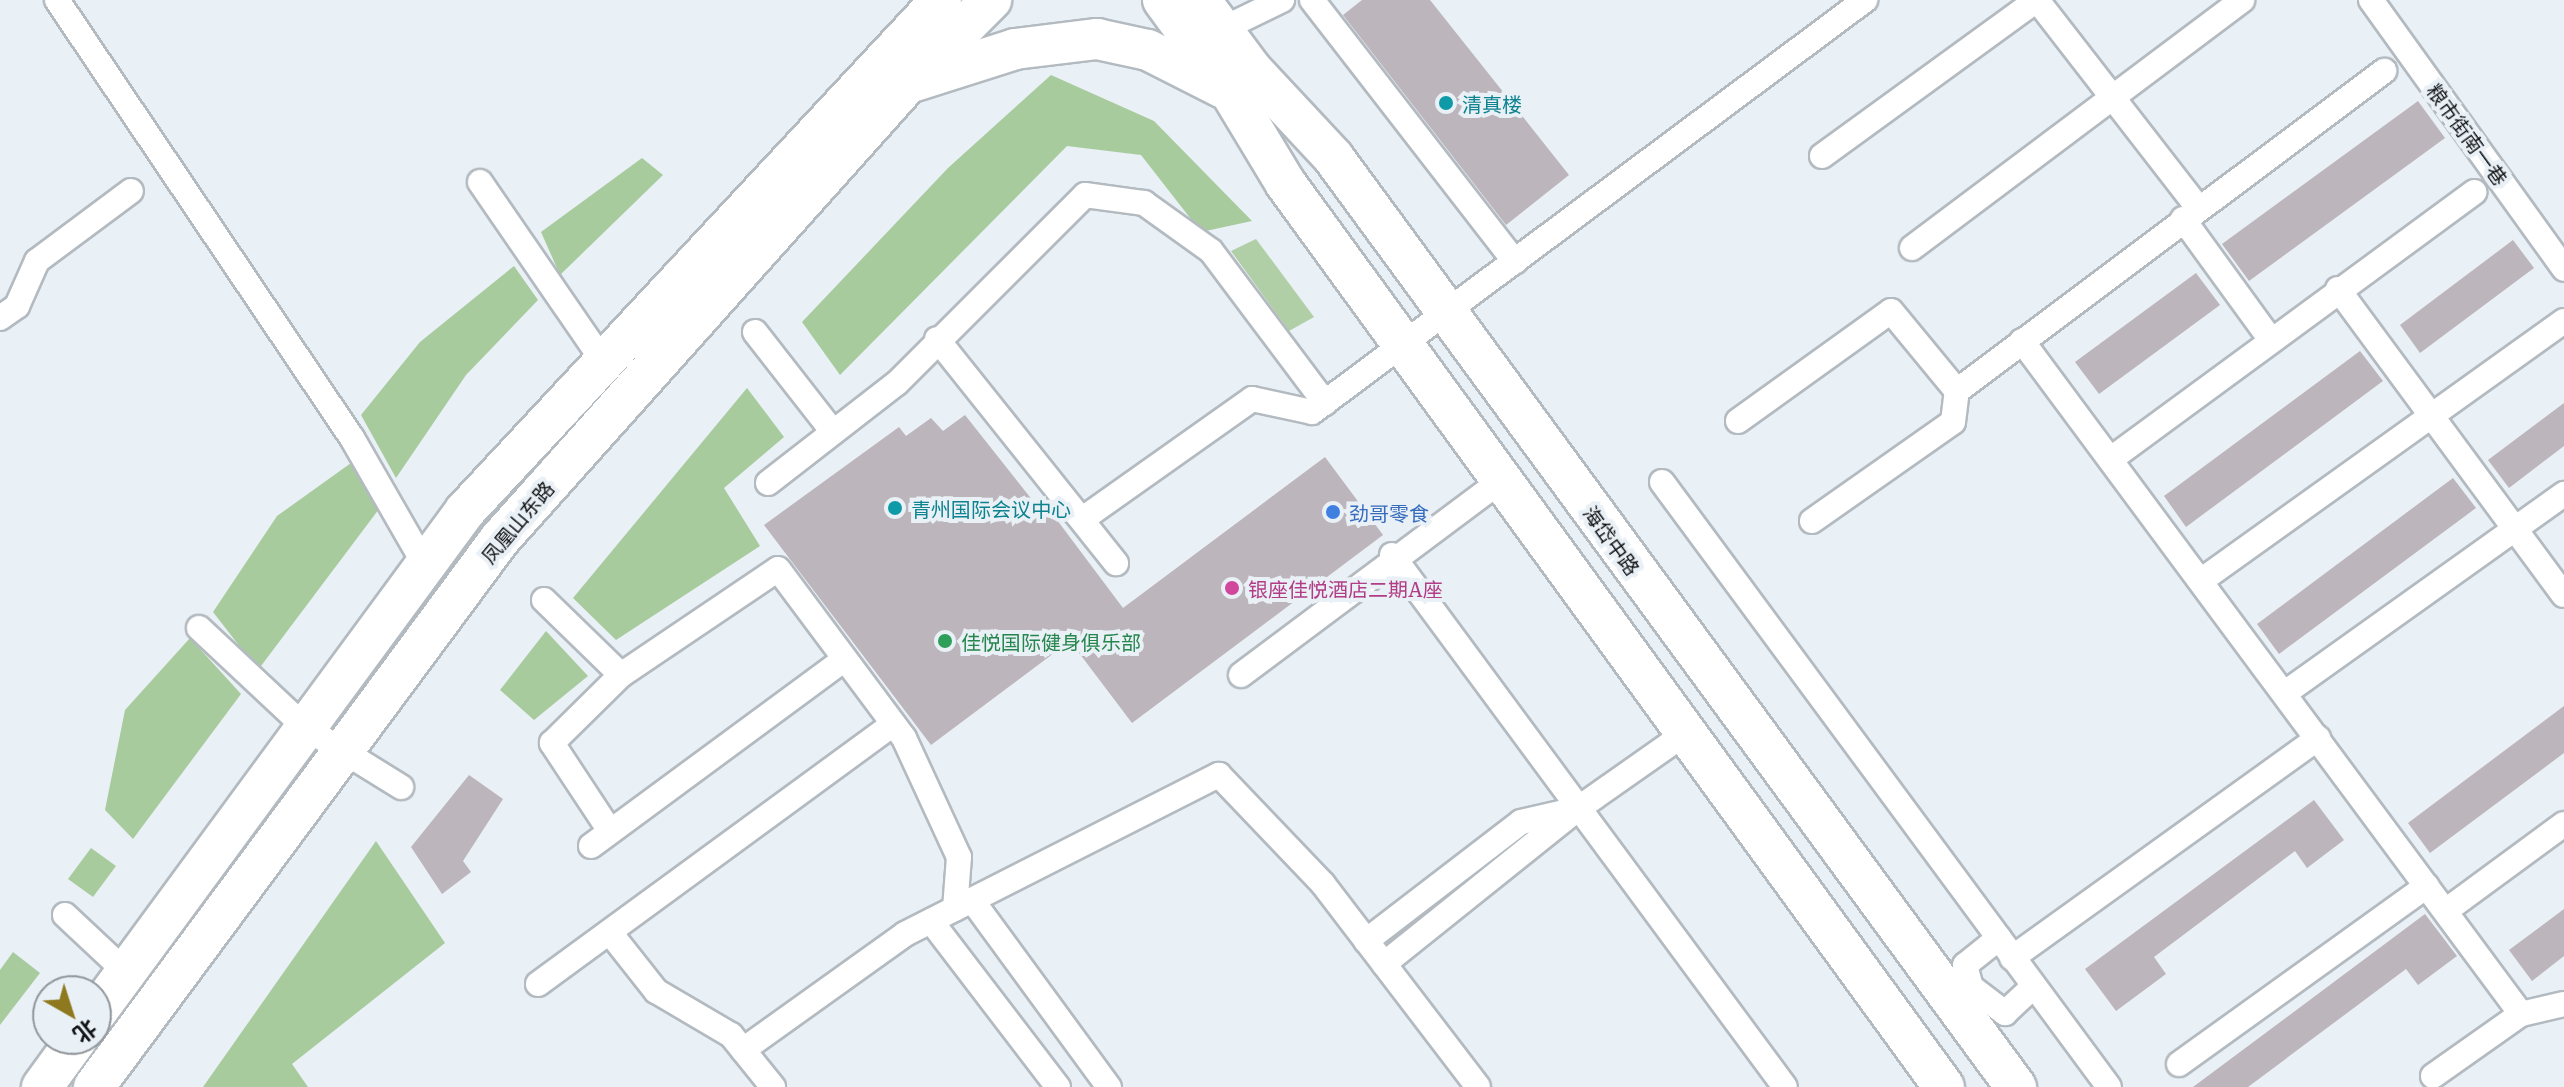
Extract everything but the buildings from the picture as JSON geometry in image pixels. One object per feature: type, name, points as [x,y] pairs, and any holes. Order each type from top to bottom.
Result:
[{"type":"main road","points":[[914,0],[895,70],[1015,49],[1097,39],[1148,50],[1242,81],[1236,10]]},
{"type":"main road","name":"凤凰山东路","points":[[94,1087],[500,539],[895,70],[941,0]]},
{"type":"main road","name":"凤凰山东路","points":[[112,991],[425,565],[601,358],[895,70],[991,0]]},
{"type":"main road","name":"海岱中路","points":[[1163,0],[1242,81],[1333,157],[1445,314],[1961,994],[2016,1087]]},
{"type":"main road","name":"海岱中路","points":[[1200,0],[1242,81],[1286,184],[1944,1087]]},
{"type":"main road","points":[[42,1087],[65,1055]]},
{"type":"street","points":[[57,0],[352,438],[425,565]]},
{"type":"street","points":[[1236,10],[1282,0]]},
{"type":"street","points":[[1312,0],[1515,262]]},
{"type":"street","points":[[1822,156],[2037,0],[2114,99],[2271,340]]},
{"type":"street","points":[[1912,248],[2242,0]]},
{"type":"street","name":"粮市街南一巷","points":[[2371,0],[2564,269]]},
{"type":"street","points":[[1084,518],[1252,399],[1312,412],[1515,262],[1851,4]]},
{"type":"street","points":[[1812,521],[1953,422],[1957,391],[2384,71]]},
{"type":"street","points":[[480,182],[601,358]]},
{"type":"street","points":[[0,318],[17,306],[37,261],[131,191]]},
{"type":"street","points":[[2111,459],[2338,289],[2475,192]]},
{"type":"street","points":[[768,483],[897,383],[937,339],[1085,195],[1144,203],[1211,251],[1325,403]]},
{"type":"street","points":[[2338,289],[2564,595]]},
{"type":"street","points":[[1738,421],[1891,311],[1957,391]]},
{"type":"street","points":[[2202,580],[2564,321]]},
{"type":"street","points":[[755,332],[833,432]]},
{"type":"street","points":[[937,339],[1084,518],[1116,563]]},
{"type":"street","points":[[2022,341],[2521,1014]]},
{"type":"street","points":[[1241,675],[1502,480]]},
{"type":"street","points":[[1662,482],[2109,1087]]},
{"type":"street","points":[[2285,693],[2564,494]]},
{"type":"street","points":[[1392,555],[1785,1087]]},
{"type":"street","points":[[608,828],[552,743],[621,675],[778,569],[893,724],[959,857],[964,905],[1109,1087]]},
{"type":"street","points":[[544,600],[621,675]]},
{"type":"street","points":[[199,628],[306,728],[401,787]]},
{"type":"street","points":[[591,846],[608,828],[845,659]]},
{"type":"street","points":[[538,984],[611,934],[893,724]]},
{"type":"street","points":[[1384,964],[1579,808],[1687,732]]},
{"type":"street","points":[[2033,987],[2005,1013],[1961,994],[1965,965],[2005,948],[2318,738]]},
{"type":"street","points":[[743,1050],[931,921],[1219,775],[1314,873],[1478,1087]]},
{"type":"street","points":[[1366,941],[1521,822],[1579,808]]},
{"type":"street","points":[[2455,904],[2564,824]]},
{"type":"street","points":[[2179,1064],[2427,886]]},
{"type":"street","points":[[65,915],[126,972]]},
{"type":"street","points":[[931,921],[1058,1087]]},
{"type":"street","points":[[611,934],[656,991],[731,1035],[773,1087]]},
{"type":"street","points":[[2433,1076],[2521,1014],[2564,1004]]},
{"type":"green space","points":[[1051,75],[1154,121],[1252,221],[1201,232],[1141,155],[1067,146],[840,375],[802,322],[948,168]]},
{"type":"green space","points":[[642,158],[663,175],[560,275],[541,232]]},
{"type":"green space","points":[[1256,239],[1314,317],[1289,331],[1231,251]]},
{"type":"green space","points":[[514,266],[538,300],[466,375],[396,478],[361,415],[420,342]]},
{"type":"green space","points":[[747,388],[784,437],[724,488],[760,546],[616,640],[573,598]]},
{"type":"green space","points":[[351,463],[379,509],[258,670],[213,612],[277,516]]},
{"type":"green space","points":[[546,631],[588,676],[534,720],[500,690]]},
{"type":"green space","points":[[190,638],[241,694],[133,839],[105,810],[125,710]]},
{"type":"green space","points":[[376,841],[445,943],[292,1064],[308,1087],[203,1087]]},
{"type":"green space","points":[[91,848],[116,866],[93,897],[68,879]]},
{"type":"green space","points":[[13,952],[40,973],[32,975],[32,983],[0,1025],[0,970]]},
{"type":"place","name":"清真楼","points":[[1446,103]]},
{"type":"place","name":"青州国际会议中心","points":[[895,508]]},
{"type":"place","name":"劲哥零食","points":[[1333,512]]},
{"type":"place","name":"银座佳悦酒店二期A座","points":[[1232,588]]},
{"type":"place","name":"佳悦国际健身俱乐部","points":[[945,641]]}]
